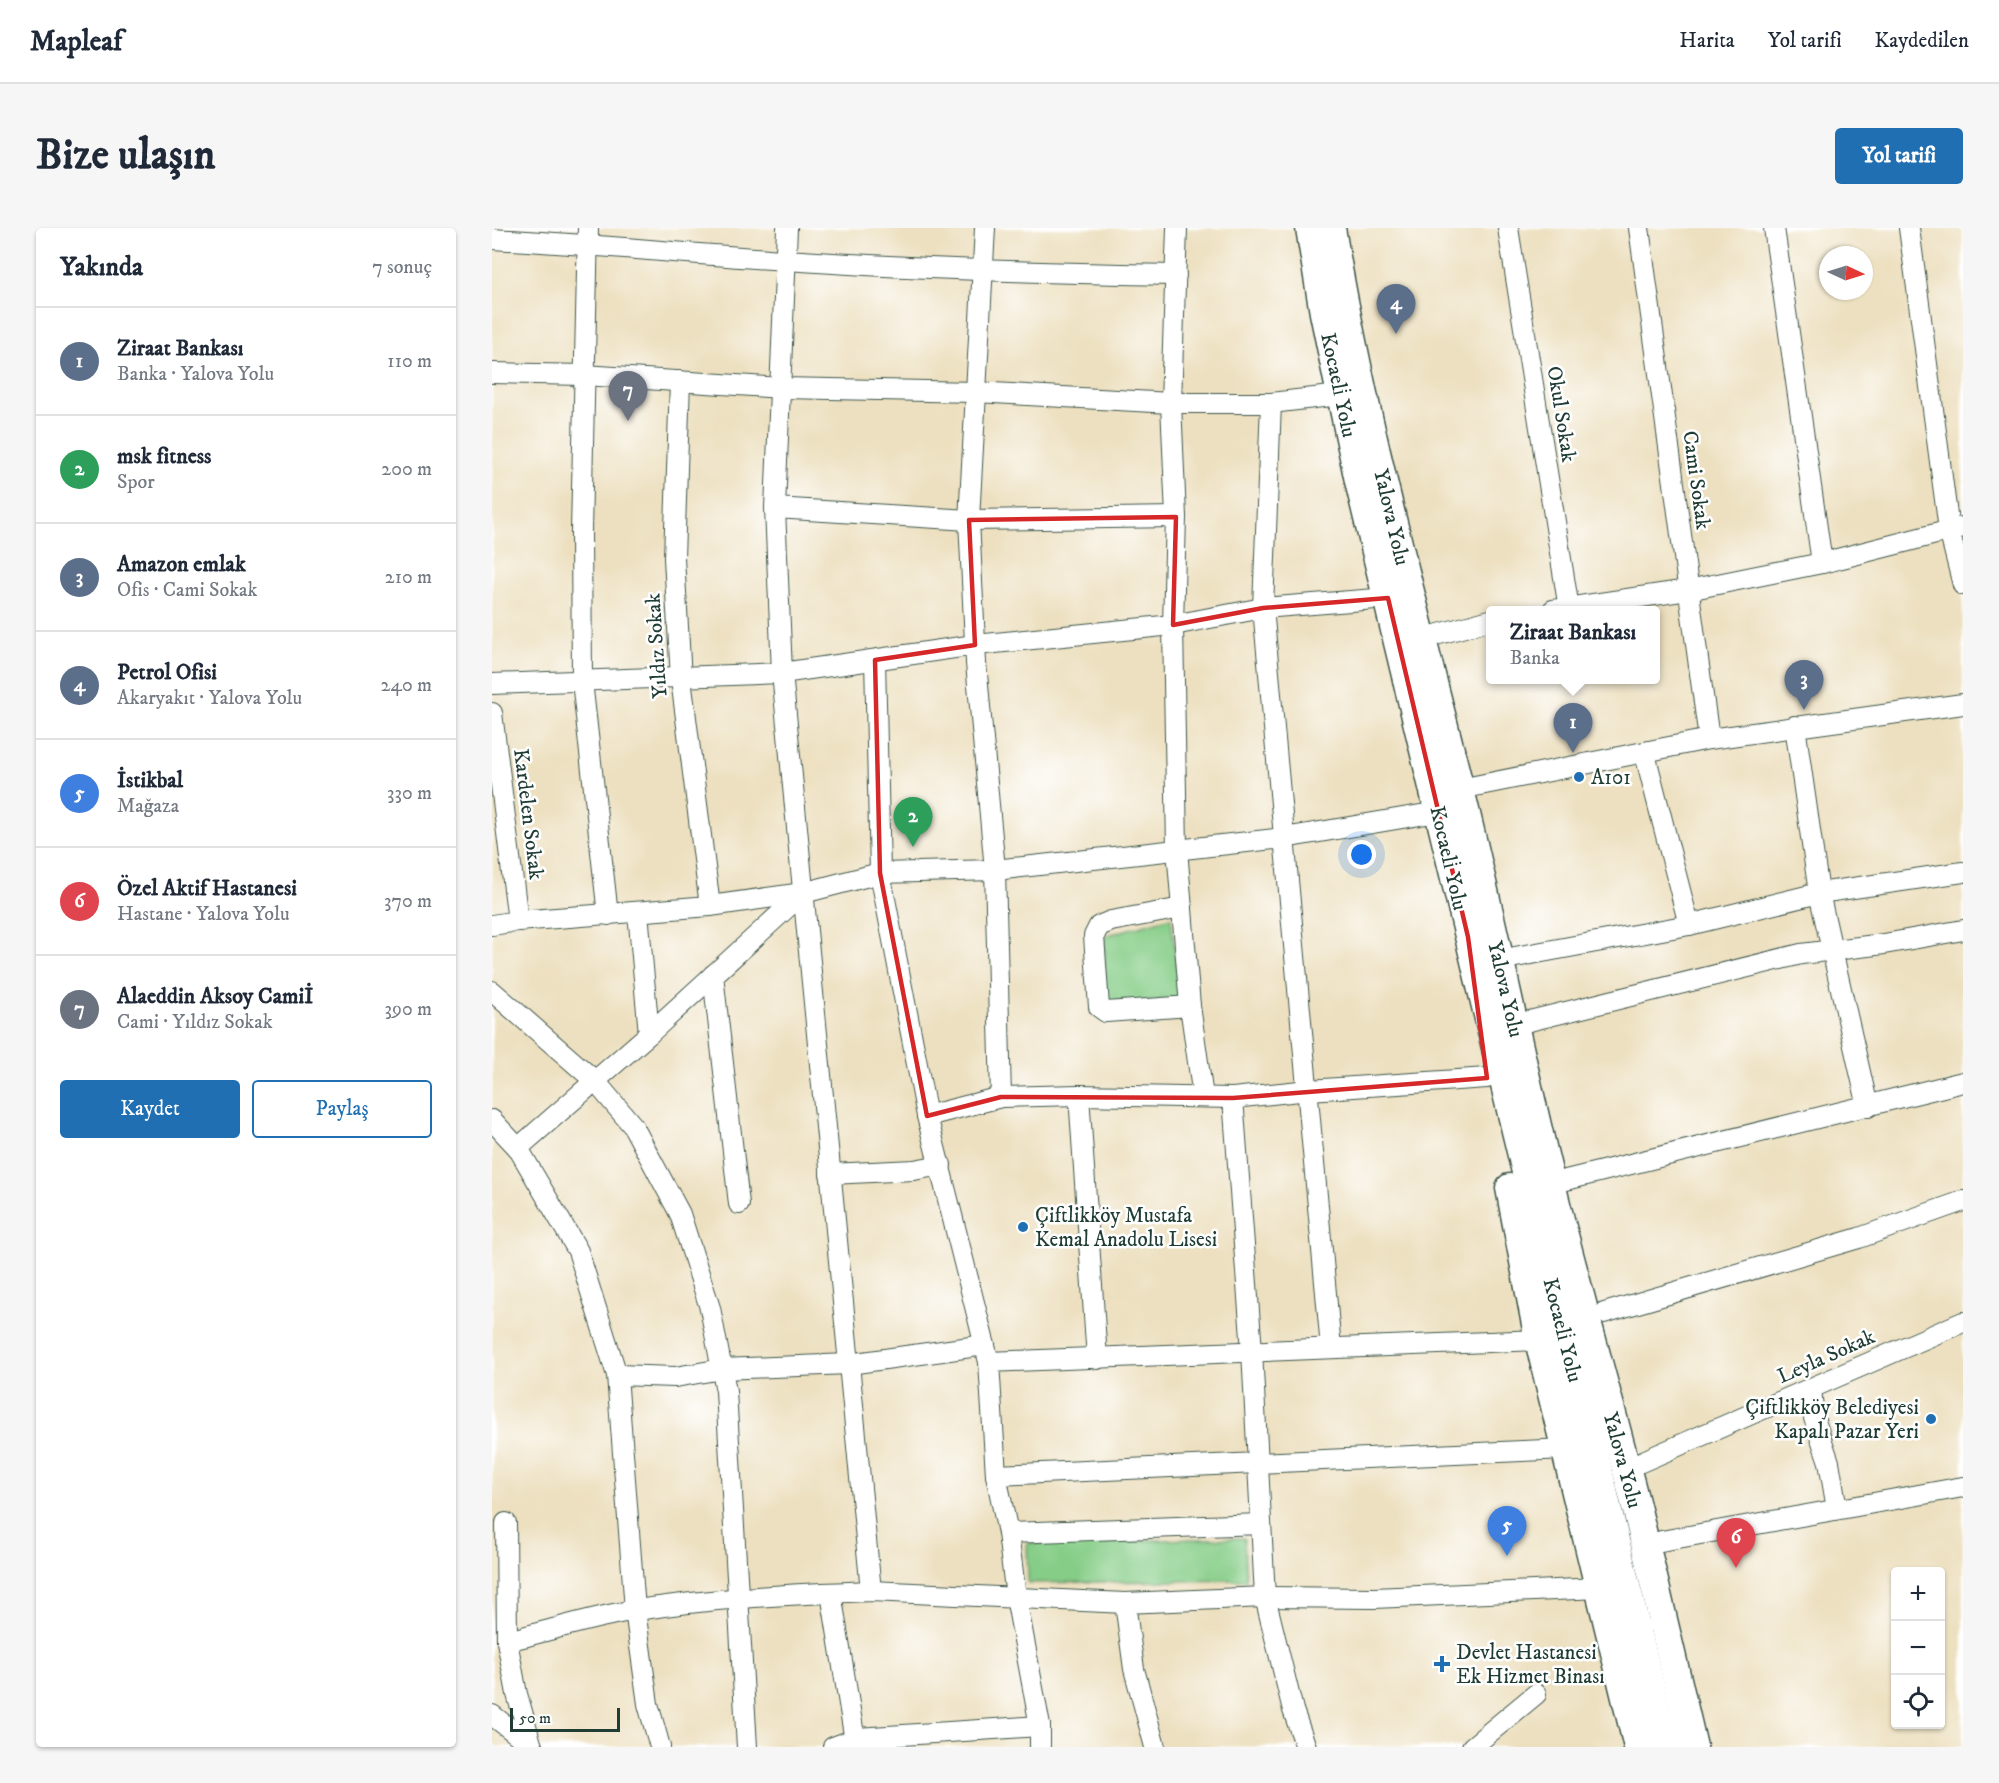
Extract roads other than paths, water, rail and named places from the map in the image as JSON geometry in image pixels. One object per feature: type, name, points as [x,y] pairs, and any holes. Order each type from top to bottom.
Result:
[{"type":"highway","name":"Kocaeli̇ Yolu","points":[[1310,228],[1340,395],[1468,938],[1665,1747]]},
{"type":"highway","name":"Yalova Yolu","points":[[1331,228],[1348,325],[1421,639],[1460,789],[1552,1188],[1638,1516],[1693,1747]]},
{"type":"highway","points":[[1468,938],[1479,1037],[1539,1340],[1638,1747]]},
{"type":"highway","points":[[1532,1096],[1566,1180],[1604,1312],[1660,1541],[1697,1679],[1711,1747]]},
{"type":"street","points":[[787,228],[782,388],[775,508],[782,673],[871,1591]]},
{"type":"street","points":[[984,228],[969,520],[975,645],[995,870],[1001,1097]]},
{"type":"street","points":[[1177,228],[1171,403],[1176,517],[1173,625],[1177,849],[1190,1006],[1203,1097]]},
{"type":"street","name":"Okul Sokak","points":[[1508,228],[1560,606]]},
{"type":"street","name":"Cami Sokak","points":[[1639,228],[1709,739]]},
{"type":"street","points":[[1774,228],[1822,562]]},
{"type":"street","points":[[1909,228],[1963,585]]},
{"type":"street","points":[[588,236],[584,375],[582,681],[608,915]]},
{"type":"street","points":[[492,239],[588,236],[786,260],[983,270],[1176,275]]},
{"type":"street","points":[[492,373],[584,375],[782,388],[975,392],[1171,403],[1270,403],[1340,395]]},
{"type":"street","name":"Yıldız Sokak","points":[[680,381],[674,558],[681,679],[710,906]]},
{"type":"street","points":[[1270,403],[1263,608],[1331,1348]]},
{"type":"street","points":[[775,508],[969,520],[1176,517]]},
{"type":"street","points":[[1586,606],[1688,590],[1822,562],[1956,529]]},
{"type":"street","points":[[492,684],[681,679],[782,673],[975,645],[1173,625],[1263,608],[1388,598]]},
{"type":"street","points":[[1421,639],[1486,621]]},
{"type":"street","points":[[875,660],[880,873],[927,1116],[987,1354],[996,1475],[1008,1533],[1016,1597],[1040,1726],[1040,1747]]},
{"type":"street","points":[[1460,789],[1645,754],[1709,739],[1963,704]]},
{"type":"street","name":"Kardelen Sokak","points":[[492,712],[518,921]]},
{"type":"street","points":[[1795,726],[1819,893],[1868,1107]]},
{"type":"street","points":[[1645,754],[1689,925]]},
{"type":"street","points":[[492,925],[710,906],[803,893],[880,873],[995,870],[1284,838],[1438,812]]},
{"type":"street","points":[[1499,960],[1689,925],[1819,893],[1963,872]]},
{"type":"street","points":[[518,1148],[649,1034],[803,893]]},
{"type":"street","points":[[1182,908],[1111,921],[1098,926],[1094,936],[1099,1007],[1106,1012],[1190,1006]]},
{"type":"street","points":[[638,912],[649,1034]]},
{"type":"street","points":[[1513,1025],[1801,954],[1884,944],[1963,930]]},
{"type":"street","points":[[713,975],[739,1204]]},
{"type":"street","points":[[492,991],[595,1081],[633,1126],[680,1214],[710,1308],[726,1391],[747,1747]]},
{"type":"street","points":[[927,1116],[1001,1097],[1079,1095],[1233,1098],[1309,1090],[1487,1078]]},
{"type":"street","points":[[1566,1180],[1963,1082]]},
{"type":"street","points":[[1079,1095],[1097,1359]]},
{"type":"street","points":[[1233,1098],[1252,1351],[1265,1597],[1293,1710],[1306,1747]]},
{"type":"street","points":[[492,1120],[518,1148],[578,1251],[617,1375],[635,1610],[648,1704],[660,1747]]},
{"type":"street","points":[[830,1174],[914,1170],[941,1165]]},
{"type":"street","points":[[1604,1312],[1859,1238],[1963,1201]]},
{"type":"street","name":"Leyla Sokak","points":[[1641,1462],[1963,1322]]},
{"type":"street","points":[[617,1375],[675,1377],[722,1369],[849,1364],[987,1354],[1097,1359],[1539,1340]]},
{"type":"street","points":[[1811,1389],[1814,1418],[1829,1462],[1837,1509]]},
{"type":"street","points":[[996,1475],[1566,1449]]},
{"type":"street","points":[[1660,1541],[1963,1487]]},
{"type":"street","points":[[506,1523],[507,1641],[517,1694],[532,1746]]},
{"type":"street","points":[[1008,1533],[1261,1524]]},
{"type":"street","points":[[507,1641],[635,1610],[737,1597],[871,1591],[1125,1603],[1265,1597],[1374,1598],[1599,1588]]},
{"type":"street","points":[[831,1593],[856,1742]]},
{"type":"street","points":[[1125,1603],[1134,1669],[1155,1747]]},
{"type":"street","points":[[1472,1747],[1536,1694]]},
{"type":"street","points":[[492,1715],[532,1746]]},
{"type":"street","points":[[833,1747],[856,1742],[1040,1726]]},
{"type":"place","name":"Petrol Ofisi","points":[[1396,334]]},
{"type":"place","name":"Alaeddin Aksoy Camiİ","points":[[628,421]]},
{"type":"place","name":"Amazon emlak","points":[[1804,710]]},
{"type":"place","name":"Ziraat Bankası","points":[[1573,753]]},
{"type":"place","name":"A101","points":[[1579,777]]},
{"type":"place","name":"msk fitness","points":[[913,847]]},
{"type":"place","name":"Çiftlikköy Mustafa Kemal Anadolu Lisesi","points":[[1023,1227]]},
{"type":"place","name":"Çiftlikköy Belediyesi Kapalı Pazar Yeri","points":[[1931,1419]]},
{"type":"place","name":"İstikbal","points":[[1507,1556]]},
{"type":"place","name":"Özel Aktif Hastanesi","points":[[1736,1568]]},
{"type":"place","name":"Devlet Hastanesi Ek Hizmet Binası","points":[[1442,1664]]}]
